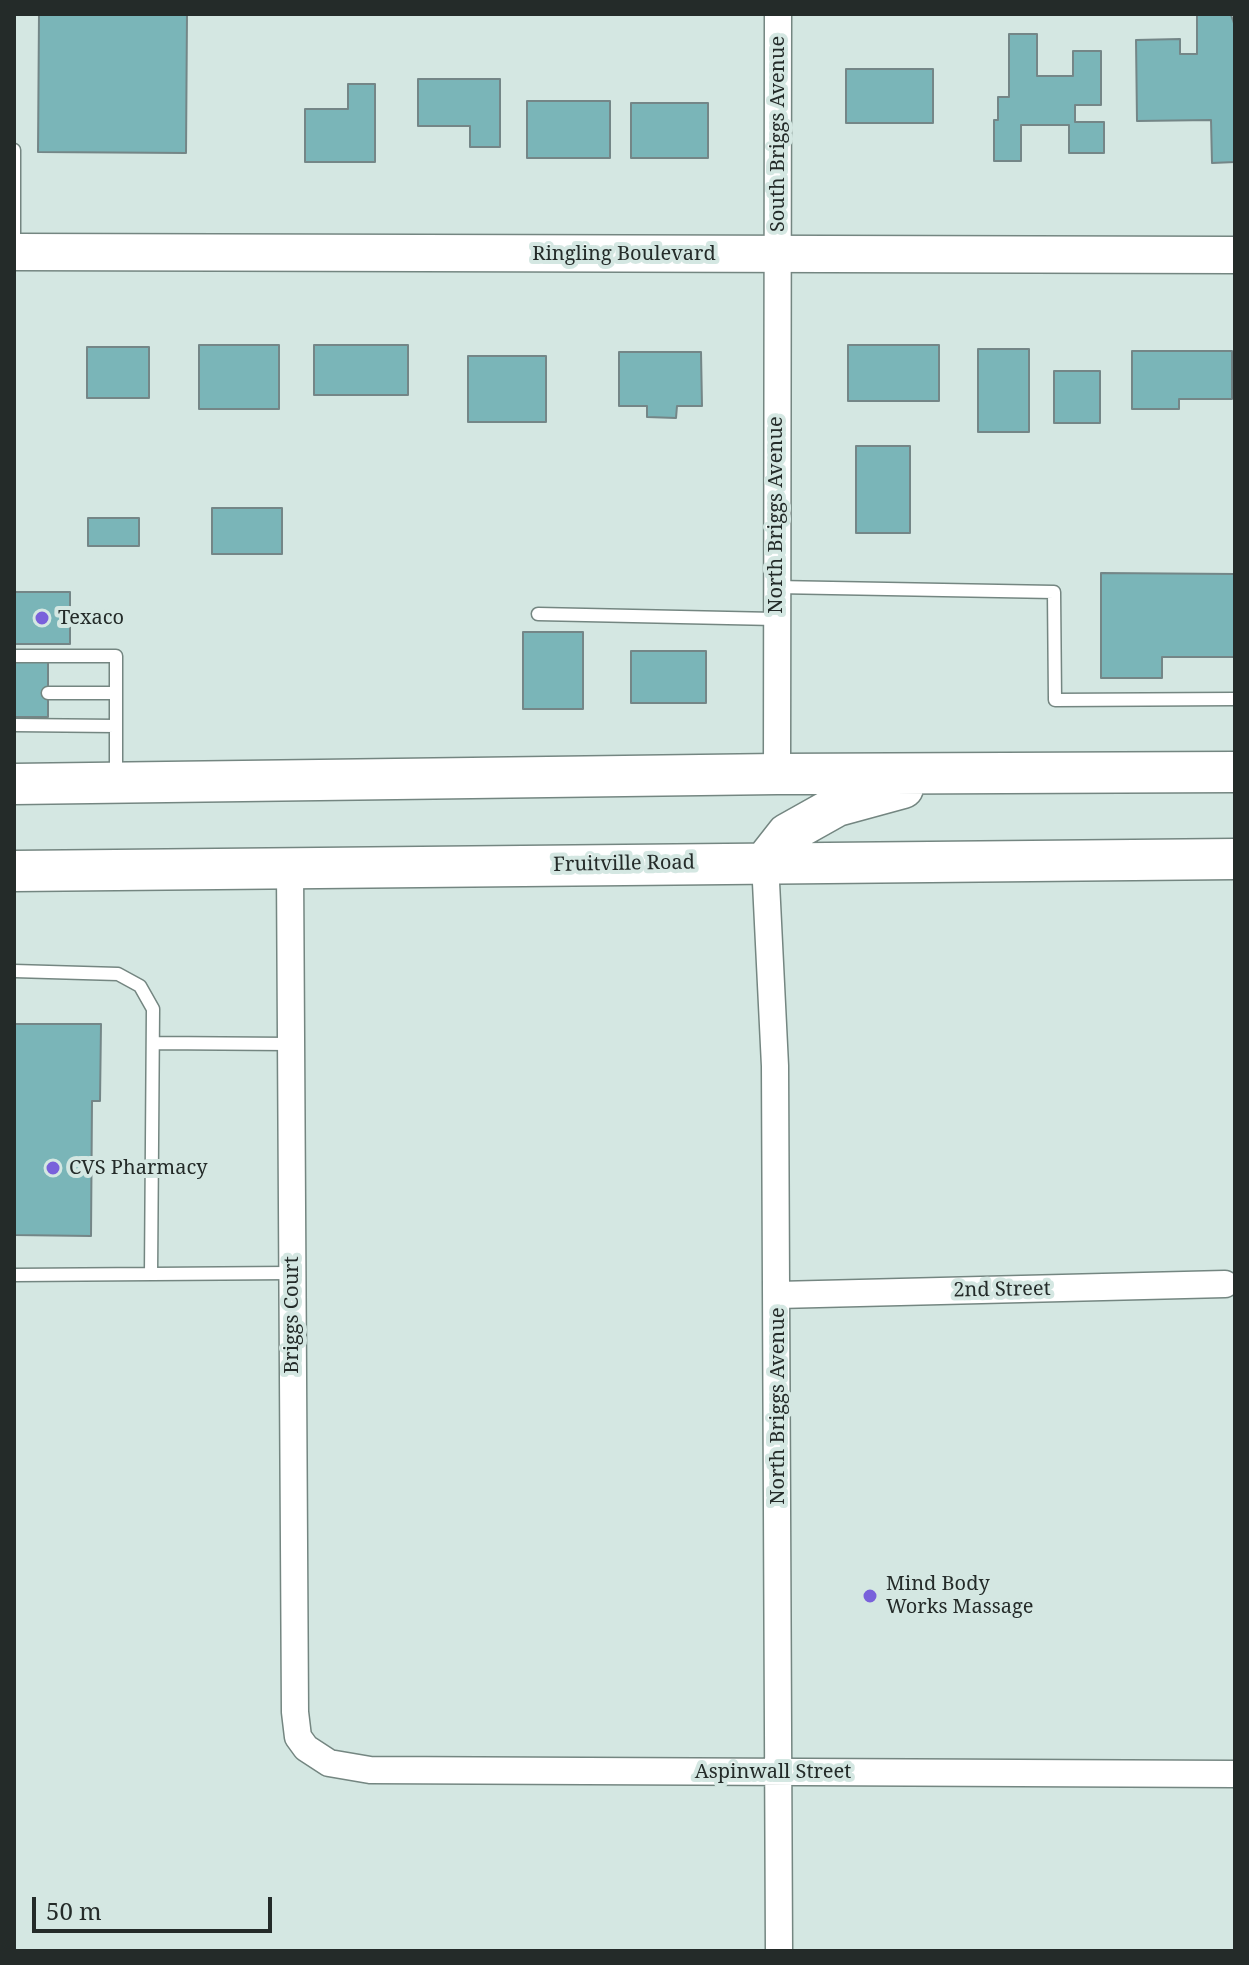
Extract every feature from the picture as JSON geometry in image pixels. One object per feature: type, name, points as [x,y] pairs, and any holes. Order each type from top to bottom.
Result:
[{"type":"main road","points":[[14,784],[777,774],[1235,772]]},
{"type":"main road","points":[[765,862],[787,834],[837,806],[957,773]]},
{"type":"main road","name":"Fruitville Road","points":[[14,871],[1235,859]]},
{"type":"street","name":"South Briggs Avenue","points":[[778,14],[778,255]]},
{"type":"street","name":"Ringling Boulevard","points":[[14,252],[1235,255]]},
{"type":"street","name":"North Briggs Avenue","points":[[777,774],[778,255]]},
{"type":"street","name":"North Briggs Avenue","points":[[765,862],[765,912],[775,1066],[778,1295],[779,1951]]},
{"type":"street","name":"Briggs Court","points":[[290,869],[295,1712],[298,1737],[314,1754]]},
{"type":"street","name":"2nd Street","points":[[778,1295],[1225,1284]]},
{"type":"street","name":"Aspinwall Street","points":[[314,1754],[337,1766],[370,1770],[1235,1774]]},
{"type":"lane","points":[[14,150],[14,252]]},
{"type":"lane","points":[[776,587],[1054,592],[1055,700],[1235,700]]},
{"type":"lane","points":[[538,614],[775,619]]},
{"type":"lane","points":[[14,656],[116,656],[116,783]]},
{"type":"lane","points":[[48,693],[116,693]]},
{"type":"lane","points":[[14,725],[116,726]]},
{"type":"lane","points":[[14,971],[118,974],[140,986],[153,1009],[151,1274]]},
{"type":"lane","points":[[154,1043],[290,1044]]},
{"type":"lane","points":[[14,1275],[291,1273]]},
{"type":"building","points":[[39,14],[187,14],[186,153],[38,152]]},
{"type":"building","points":[[1197,15],[1231,15],[1235,26],[1235,162],[1212,163],[1211,120],[1137,121],[1136,40],[1180,39],[1180,54],[1197,54]]},
{"type":"building","points":[[1009,34],[1037,34],[1037,76],[1073,76],[1073,51],[1101,51],[1101,105],[1075,105],[1075,122],[1104,122],[1104,153],[1069,153],[1069,125],[1021,125],[1021,161],[994,161],[994,120],[998,120],[998,97],[1009,97]]},
{"type":"building","points":[[846,69],[933,69],[933,123],[846,123]]},
{"type":"building","points":[[418,79],[500,79],[500,147],[470,147],[470,126],[418,126]]},
{"type":"building","points":[[348,84],[375,84],[375,162],[305,162],[305,109],[348,109]]},
{"type":"building","points":[[527,101],[610,101],[610,158],[527,158]]},
{"type":"building","points":[[631,103],[708,103],[708,158],[631,158]]},
{"type":"building","points":[[199,345],[279,345],[279,409],[199,409]]},
{"type":"building","points":[[314,345],[408,345],[408,395],[314,395]]},
{"type":"building","points":[[848,345],[939,345],[939,401],[848,401]]},
{"type":"building","points":[[87,347],[149,347],[149,398],[87,398]]},
{"type":"building","points":[[978,349],[1029,349],[1029,432],[978,432]]},
{"type":"building","points":[[1132,351],[1232,351],[1232,399],[1179,399],[1179,409],[1132,409]]},
{"type":"building","points":[[619,352],[701,352],[702,406],[677,406],[676,418],[647,417],[647,406],[619,406]]},
{"type":"building","points":[[468,356],[546,356],[546,422],[468,422]]},
{"type":"building","points":[[1054,371],[1100,371],[1100,423],[1054,423]]},
{"type":"building","points":[[856,446],[910,446],[910,533],[856,533]]},
{"type":"building","points":[[212,508],[282,508],[282,554],[212,554]]},
{"type":"building","points":[[88,518],[139,518],[139,546],[88,546]]},
{"type":"building","points":[[1101,573],[1235,574],[1235,657],[1162,657],[1162,678],[1101,678]]},
{"type":"building","name":"Texaco","points":[[14,592],[70,592],[70,644],[14,644]]},
{"type":"building","points":[[523,632],[583,632],[583,709],[523,709]]},
{"type":"building","points":[[631,651],[706,651],[706,703],[631,703]]},
{"type":"building","points":[[14,661],[48,661],[48,717],[14,717]]},
{"type":"building","name":"CVS Pharmacy","points":[[14,1024],[101,1024],[100,1101],[92,1101],[91,1236],[14,1235]]},
{"type":"place","name":"Texaco","points":[[42,618]]},
{"type":"place","name":"CVS Pharmacy","points":[[53,1168]]},
{"type":"place","name":"Mind Body Works Massage","points":[[870,1596]]}]
